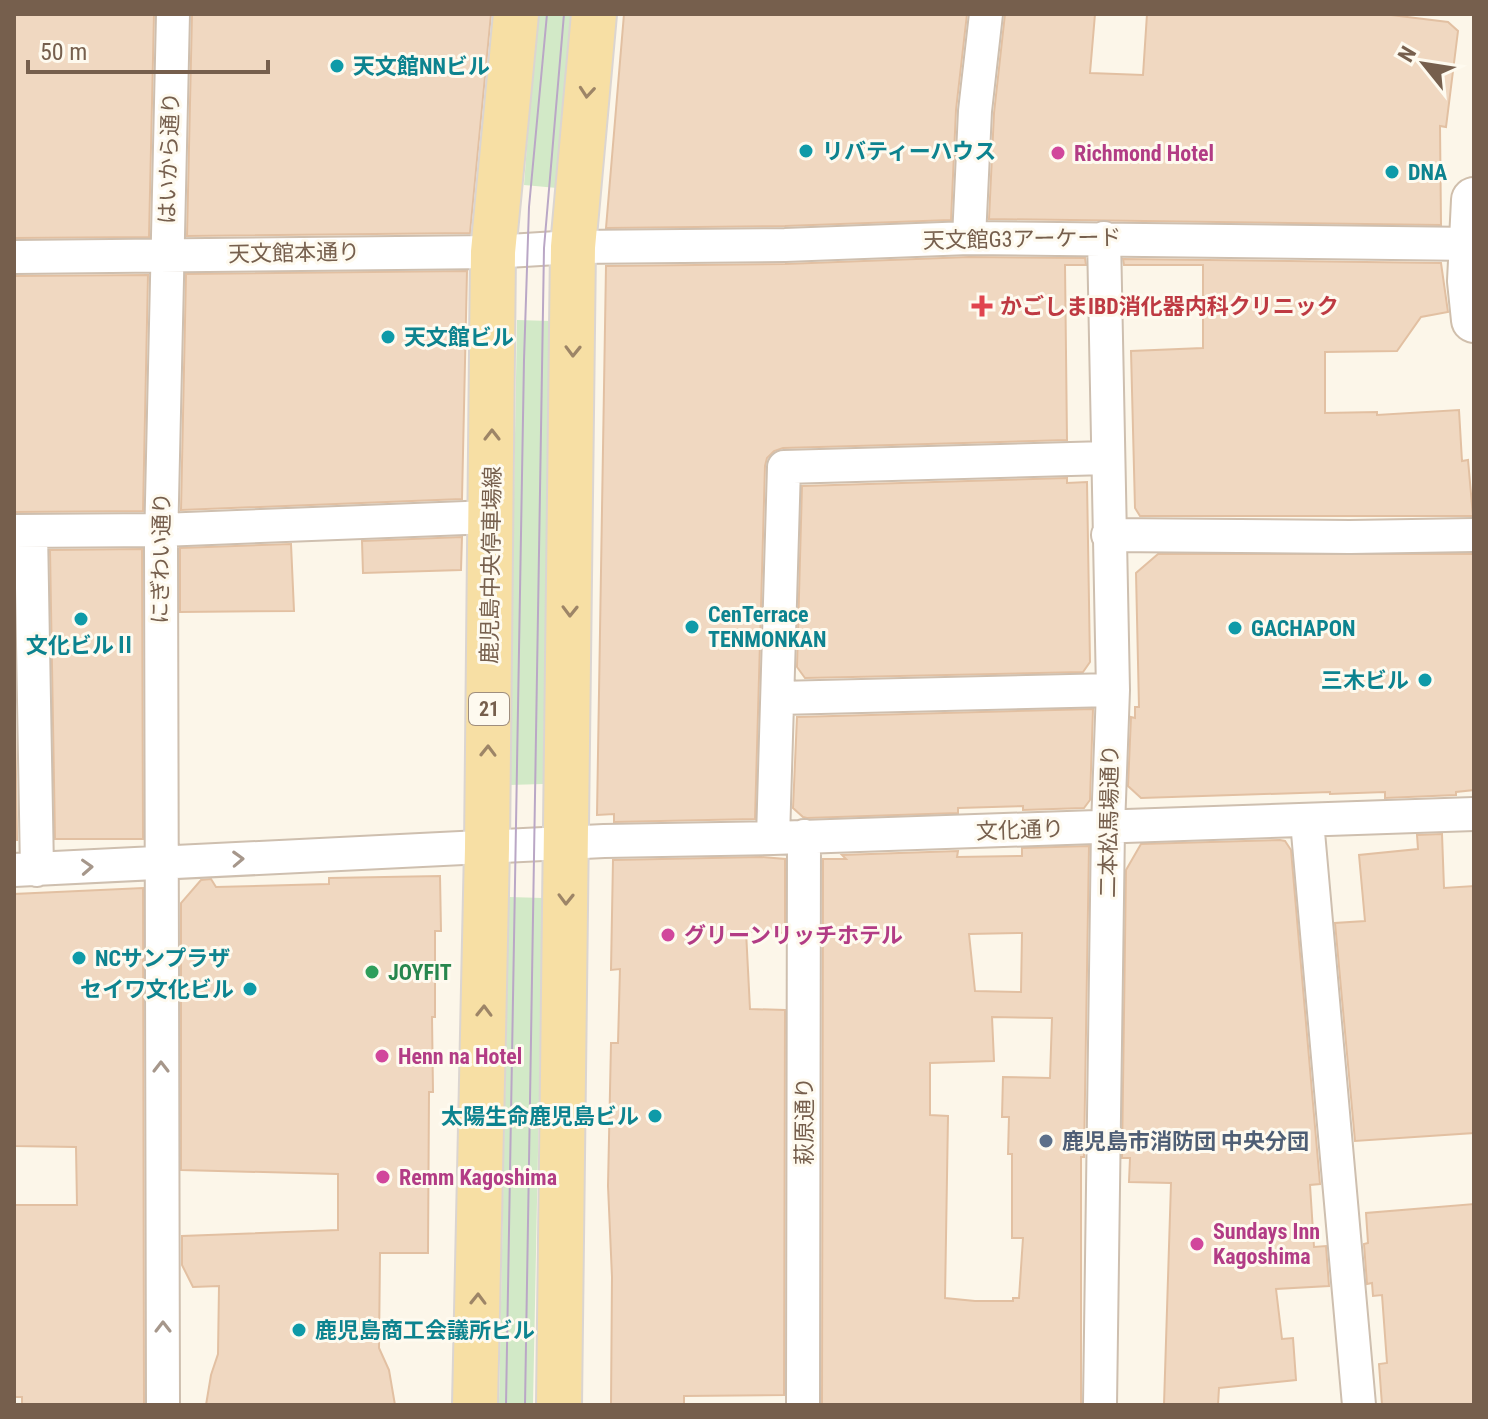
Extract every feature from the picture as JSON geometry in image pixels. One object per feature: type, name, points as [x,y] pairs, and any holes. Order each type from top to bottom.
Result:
[{"type":"main road","name":"鹿児島中央停車場線","points":[[475,1405],[487,848],[493,252],[516,14]]},
{"type":"main road","points":[[559,1405],[573,247],[594,14]]},
{"type":"street","name":"はいから通り","points":[[166,254],[173,14]]},
{"type":"street","points":[[969,238],[975,111],[986,14]]},
{"type":"street","points":[[1474,200],[1470,289],[1474,320]]},
{"type":"street","name":"天文館G3アーケード","points":[[573,247],[785,245],[969,238],[1472,244]]},
{"type":"street","name":"二本松馬場通り","points":[[1100,1405],[1108,827],[1113,690],[1104,238]]},
{"type":"street","name":"天文館本通り","points":[[14,257],[493,252],[573,247]]},
{"type":"street","name":"にぎわい通り","points":[[163,1405],[161,530],[166,254]]},
{"type":"street","name":"萩原通り","points":[[803,1405],[788,837],[778,698],[784,467],[1107,458]]},
{"type":"street","points":[[26,870],[22,531],[161,530],[491,517]]},
{"type":"street","points":[[1108,535],[1474,535]]},
{"type":"street","points":[[778,698],[1113,690]]},
{"type":"street","name":"文化通り","points":[[26,870],[567,843],[1474,814]]},
{"type":"street","points":[[1307,821],[1359,1405]]},
{"type":"green space","points":[[537,14],[571,14],[557,188],[524,185]]},
{"type":"green space","points":[[517,320],[550,321],[543,784],[509,785]]},
{"type":"green space","points":[[509,897],[543,898],[533,1405],[499,1405]]},
{"type":"building","points":[[14,14],[154,14],[149,237],[14,238]]},
{"type":"building","points":[[192,14],[491,14],[470,233],[187,236]]},
{"type":"building","points":[[624,14],[967,14],[956,110],[951,220],[606,228]]},
{"type":"building","points":[[1005,14],[1095,14],[1090,73],[1143,75],[1147,14],[1383,14],[1448,22],[1458,31],[1446,127],[1440,126],[1441,225],[989,219],[994,113]]},
{"type":"building","name":"CenTerrace TENMONKAN","points":[[969,257],[1085,258],[1086,265],[1065,265],[1067,440],[783,448],[774,451],[767,458],[765,466],[755,819],[614,822],[614,814],[597,815],[606,266],[785,264]]},
{"type":"building","points":[[1123,259],[1441,263],[1448,312],[1421,317],[1397,351],[1325,352],[1325,413],[1377,412],[1377,415],[1459,410],[1462,461],[1468,460],[1473,516],[1140,516],[1135,508],[1131,351],[1203,348],[1203,265],[1124,265]]},
{"type":"building","points":[[467,271],[462,499],[181,510],[186,274]]},
{"type":"building","points":[[148,275],[143,511],[14,512],[14,276]]},
{"type":"building","points":[[1067,478],[1067,483],[1087,482],[1090,662],[1083,672],[805,678],[797,667],[802,486]]},
{"type":"building","points":[[462,537],[461,570],[363,573],[362,541]]},
{"type":"building","points":[[291,544],[294,611],[180,612],[180,548]]},
{"type":"building","points":[[142,549],[143,839],[55,839],[50,550]]},
{"type":"building","points":[[1158,554],[1474,554],[1474,790],[1456,792],[1456,795],[1385,798],[1385,792],[1330,792],[1141,798],[1128,786],[1131,717],[1135,718],[1135,707],[1139,707],[1136,573]]},
{"type":"building","points":[[14,644],[17,840],[14,840]]},
{"type":"building","points":[[1093,709],[1090,800],[1084,808],[958,808],[958,813],[807,818],[793,808],[797,717]]},
{"type":"building","points":[[1442,834],[1444,888],[1474,886],[1474,1133],[1355,1141],[1335,923],[1365,921],[1359,855],[1418,849],[1417,835]]},
{"type":"building","points":[[1285,841],[1291,850],[1320,1184],[1310,1185],[1314,1247],[1326,1246],[1329,1286],[1276,1289],[1282,1339],[1293,1338],[1296,1380],[1219,1388],[1218,1405],[1164,1405],[1171,1183],[1129,1182],[1130,1158],[1122,1158],[1126,870],[1141,844]]},
{"type":"building","points":[[1089,846],[1084,1157],[1081,1157],[1081,1405],[822,1405],[823,859],[846,859],[842,855],[958,851],[957,857],[1022,856],[1022,848]],"holes":[[[1022,933],[1021,992],[975,991],[969,934]],[[992,1017],[1052,1018],[1050,1078],[1003,1077],[1002,1117],[1009,1117],[1008,1154],[1012,1154],[1012,1238],[1023,1238],[1019,1298],[1013,1298],[1013,1301],[945,1298],[948,1116],[930,1115],[930,1063],[994,1061]]]},
{"type":"building","points":[[785,859],[785,933],[746,931],[750,1009],[785,1010],[784,1395],[684,1396],[684,1405],[611,1405],[612,1277],[608,1186],[611,1043],[618,1043],[620,969],[611,970],[613,860]]},
{"type":"building","points":[[440,876],[441,931],[435,931],[435,1017],[432,1017],[433,1092],[429,1092],[428,1253],[380,1253],[379,1348],[389,1370],[395,1405],[206,1405],[218,1354],[219,1286],[193,1287],[182,1265],[182,1236],[338,1230],[338,1174],[181,1170],[181,903],[201,880],[211,879],[216,887],[329,884],[329,878]]},
{"type":"building","points":[[143,888],[144,1405],[22,1405],[22,1397],[14,1397],[14,1205],[77,1205],[76,1147],[14,1146],[14,894]]},
{"type":"building","points":[[1474,1204],[1474,1405],[1382,1405],[1379,1364],[1387,1363],[1382,1295],[1373,1296],[1372,1283],[1367,1284],[1364,1244],[1368,1243],[1366,1213]]},
{"type":"tram line","points":[[506,1405],[524,360],[529,207],[547,14]]},
{"type":"tram line","points":[[525,1405],[544,248],[564,14]]},
{"type":"place","name":"天文館NNビル","points":[[337,66]]},
{"type":"place","name":"リバティーハウス","points":[[806,151]]},
{"type":"place","name":"Richmond Hotel","points":[[1058,153]]},
{"type":"place","name":"DNA","points":[[1392,172]]},
{"type":"place","name":"かごしまIBD消化器内科クリニック","points":[[982,306]]},
{"type":"place","name":"天文館ビル","points":[[388,337]]},
{"type":"place","name":"文化ビルⅡ","points":[[81,619]]},
{"type":"place","name":"CenTerrace TENMONKAN","points":[[692,627]]},
{"type":"place","name":"GACHAPON","points":[[1235,628]]},
{"type":"place","name":"三木ビル","points":[[1425,680]]},
{"type":"place","name":"グリーンリッチホテル","points":[[668,935]]},
{"type":"place","name":"NCサンプラザ","points":[[79,958]]},
{"type":"place","name":"JOYFIT","points":[[372,972]]},
{"type":"place","name":"セイワ文化ビル","points":[[250,989]]},
{"type":"place","name":"Henn na Hotel","points":[[382,1056]]},
{"type":"place","name":"太陽生命鹿児島ビル","points":[[655,1116]]},
{"type":"place","name":"鹿児島市消防団 中央分団","points":[[1046,1141]]},
{"type":"place","name":"Remm Kagoshima","points":[[383,1177]]},
{"type":"place","name":"Sundays Inn Kagoshima","points":[[1197,1244]]},
{"type":"place","name":"鹿児島商工会議所ビル","points":[[299,1330]]}]
